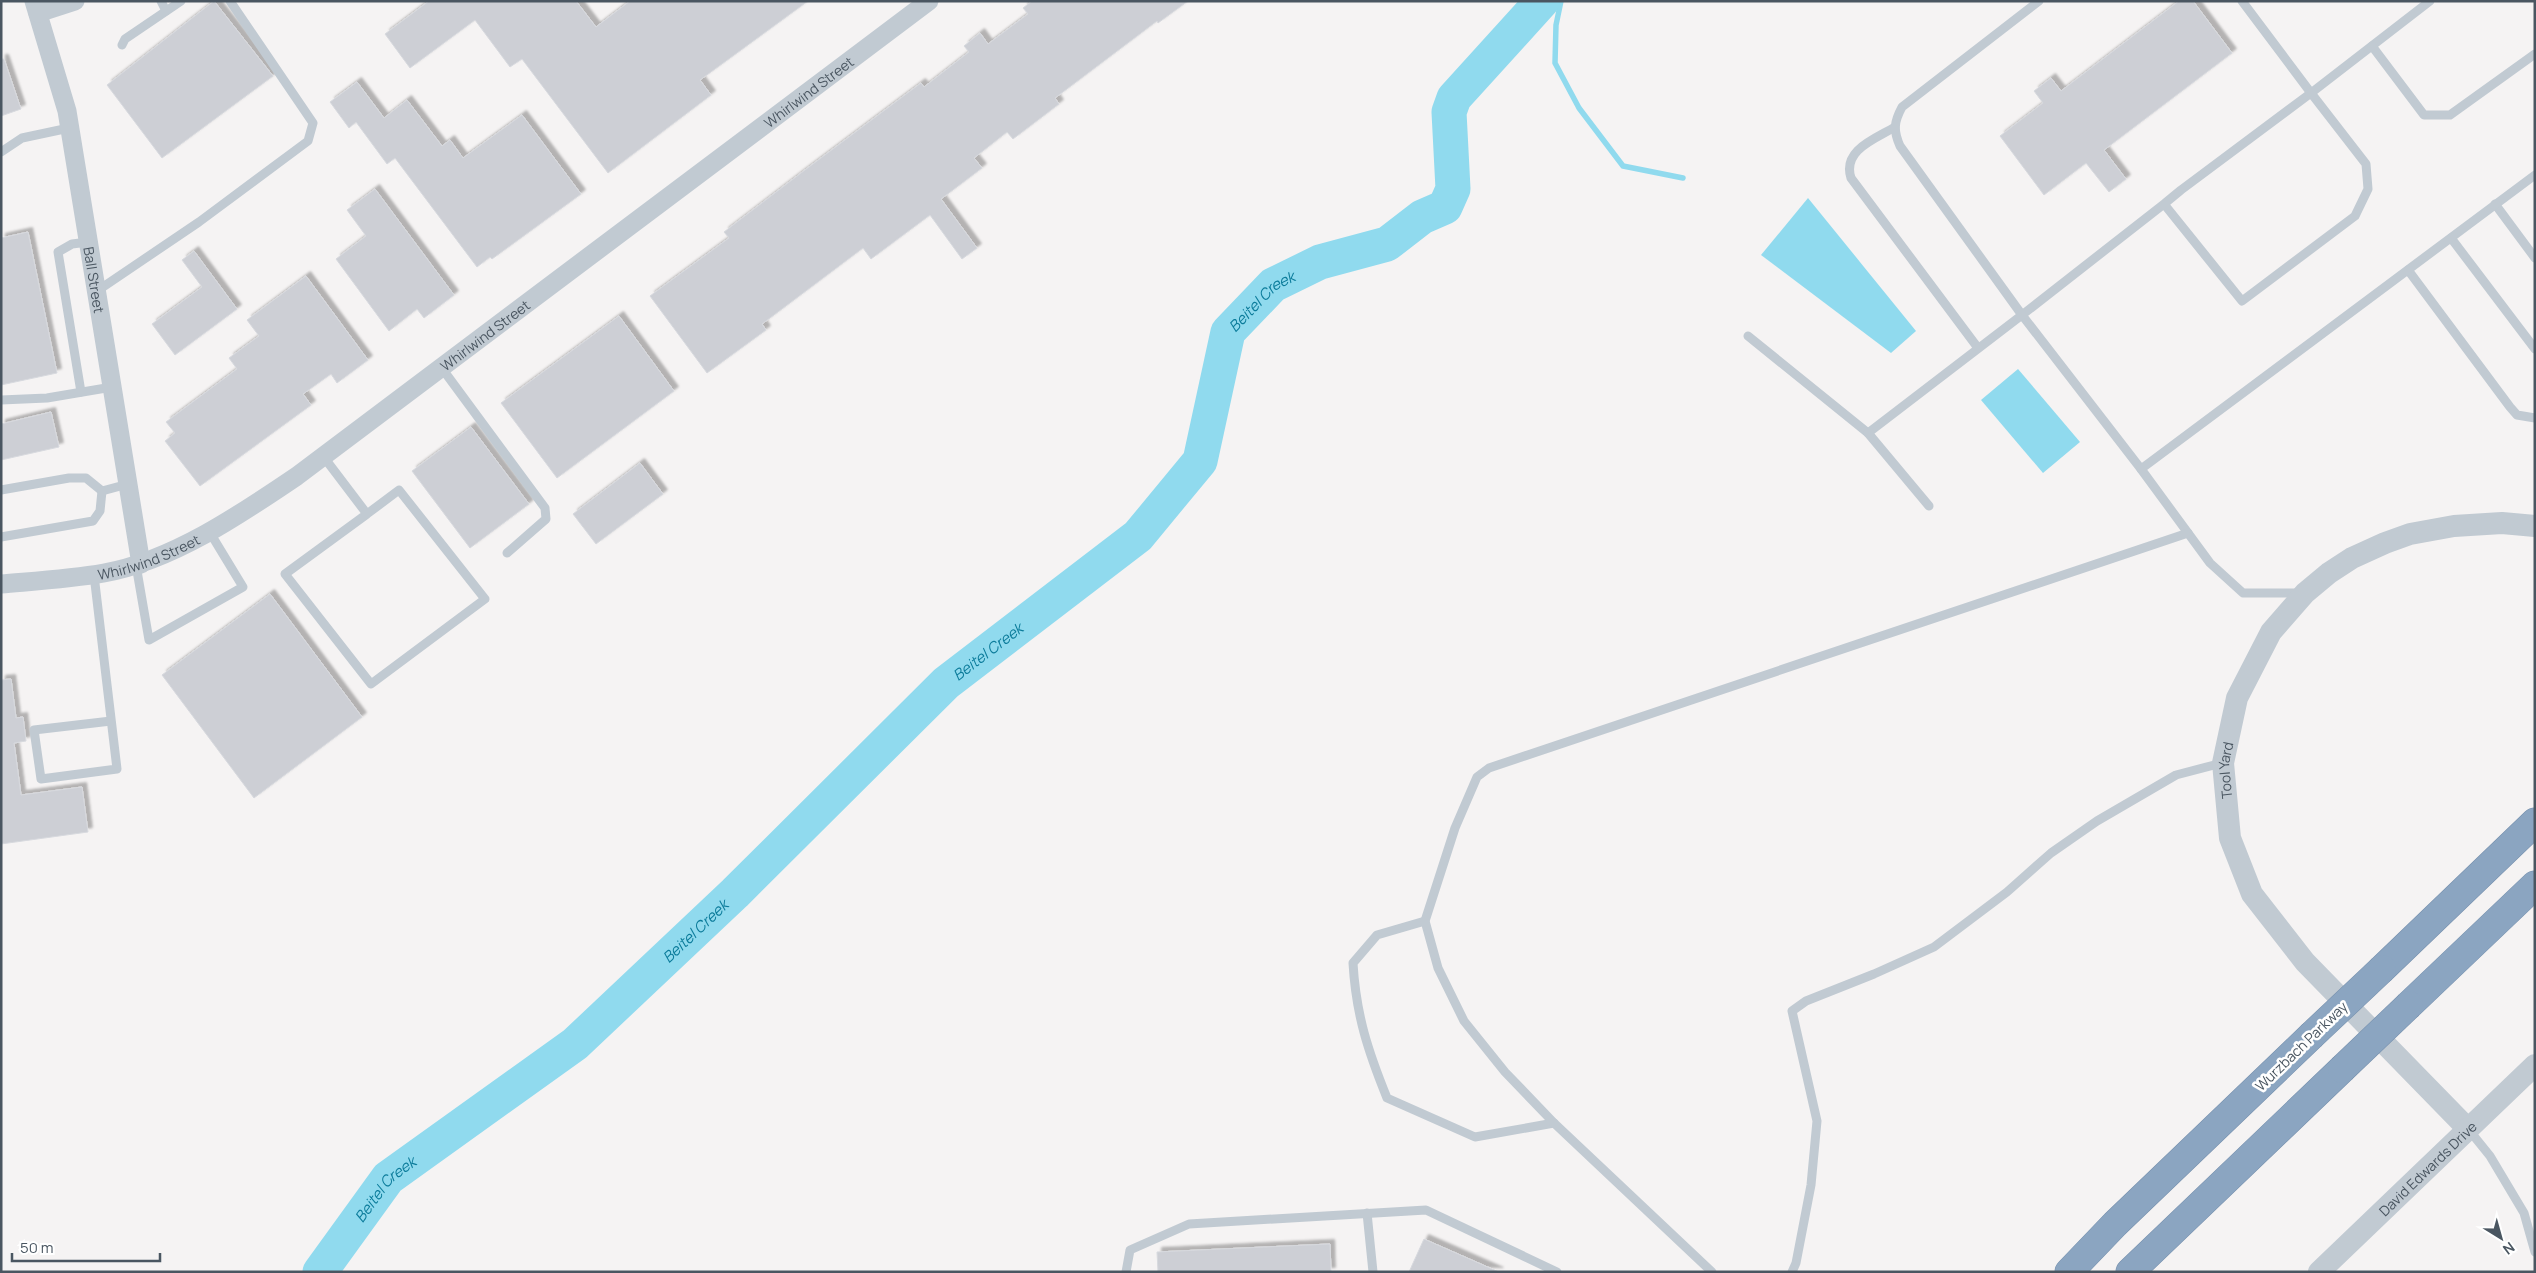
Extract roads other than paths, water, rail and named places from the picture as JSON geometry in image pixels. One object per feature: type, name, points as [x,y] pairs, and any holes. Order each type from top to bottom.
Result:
[{"type":"highway","name":"Wurzbach Parkway","points":[[2069,1272],[2115,1224],[2535,822]]},
{"type":"highway","points":[[2130,1272],[2535,885]]},
{"type":"highway","points":[[2052,1272],[2115,1224]]},
{"type":"highway","points":[[2140,1272],[2182,1224]]},
{"type":"street","points":[[36,7],[75,1]]},
{"type":"street","name":"Whirlwind Street","points":[[1,584],[94,574],[139,564],[209,532],[241,514],[323,456],[929,1]]},
{"type":"street","name":"Ball Street","points":[[36,7],[67,111],[128,484],[139,564]]},
{"type":"street","name":"Tool Yard","points":[[2468,1129],[2305,962],[2252,894],[2230,838],[2223,763],[2237,698],[2271,632],[2305,593],[2352,558],[2385,542],[2410,534],[2454,526],[2502,524],[2535,526]]},
{"type":"street","name":"David Edwards Drive","points":[[2319,1272],[2535,1065]]},
{"type":"lane","points":[[161,1],[166,11]]},
{"type":"lane","points":[[122,45],[125,39],[180,1]]},
{"type":"lane","points":[[96,291],[198,222],[308,142],[313,123],[230,1]]},
{"type":"lane","points":[[2039,1],[1902,107],[1895,119],[1895,133],[1900,146],[2022,315],[2142,469],[2210,563],[2243,593],[2305,593]]},
{"type":"lane","points":[[2164,204],[2242,301],[2355,216],[2368,188],[2366,164],[2242,1]]},
{"type":"lane","points":[[1868,433],[2430,1]]},
{"type":"lane","points":[[2372,46],[2424,115],[2450,116],[2535,54]]},
{"type":"lane","points":[[1895,127],[1855,151],[1849,161],[1848,168],[1851,178],[1978,348]]},
{"type":"lane","points":[[1,152],[22,138],[69,128]]},
{"type":"lane","points":[[2142,469],[2535,175]]},
{"type":"lane","points":[[2495,204],[2535,258]]},
{"type":"lane","points":[[2451,238],[2535,349]]},
{"type":"lane","points":[[81,392],[58,252],[72,244],[88,242]]},
{"type":"lane","points":[[2408,270],[2510,407],[2517,415],[2535,418]]},
{"type":"lane","points":[[1748,336],[1868,433],[1929,506]]},
{"type":"lane","points":[[441,367],[545,508],[546,520],[507,552]]},
{"type":"lane","points":[[1,400],[47,398],[112,388]]},
{"type":"lane","points":[[323,456],[367,514]]},
{"type":"lane","points":[[1,490],[69,478],[86,478],[102,490],[128,484]]},
{"type":"lane","points":[[1,537],[93,521],[100,511],[102,490]]},
{"type":"lane","points":[[399,490],[485,599],[371,684],[285,574],[367,514],[399,490]]},
{"type":"lane","points":[[139,564],[149,640],[243,587],[209,532]]},
{"type":"lane","points":[[1712,1272],[1554,1123],[1505,1072],[1464,1021],[1438,968],[1424,921],[1455,828],[1476,777],[1489,768],[2188,534]]},
{"type":"lane","points":[[94,574],[117,770],[41,779],[34,730],[111,721]]},
{"type":"lane","points":[[1792,1272],[1796,1263],[1811,1185],[1817,1121],[1792,1011],[1806,1001],[1874,974],[1934,947],[2000,898],[2051,853],[2097,822],[2176,775],[2223,763]]},
{"type":"lane","points":[[1424,921],[1377,935],[1352,963],[1354,995],[1365,1044],[1386,1098],[1475,1137],[1554,1123]]},
{"type":"lane","points":[[2468,1129],[2490,1156],[2524,1213],[2535,1252]]},
{"type":"lane","points":[[1126,1272],[1130,1250],[1189,1224],[1426,1210],[1557,1272]]},
{"type":"lane","points":[[1367,1213],[1373,1272]]},
{"type":"water","points":[[1808,198],[1916,331],[1891,353],[1761,255]]},
{"type":"water","points":[[2018,369],[2080,442],[2043,473],[1981,400]]},
{"type":"waterway","name":"Beitel Creek","points":[[320,1272],[388,1178],[575,1044],[735,893],[946,683],[1138,536],[1200,461],[1228,332],[1273,285],[1320,262],[1387,244],[1422,217],[1445,207],[1453,189],[1449,112],[1454,98],[1542,1]]},
{"type":"waterway","points":[[1561,1],[1556,25],[1555,63],[1579,108],[1623,166],[1683,178]]}]
